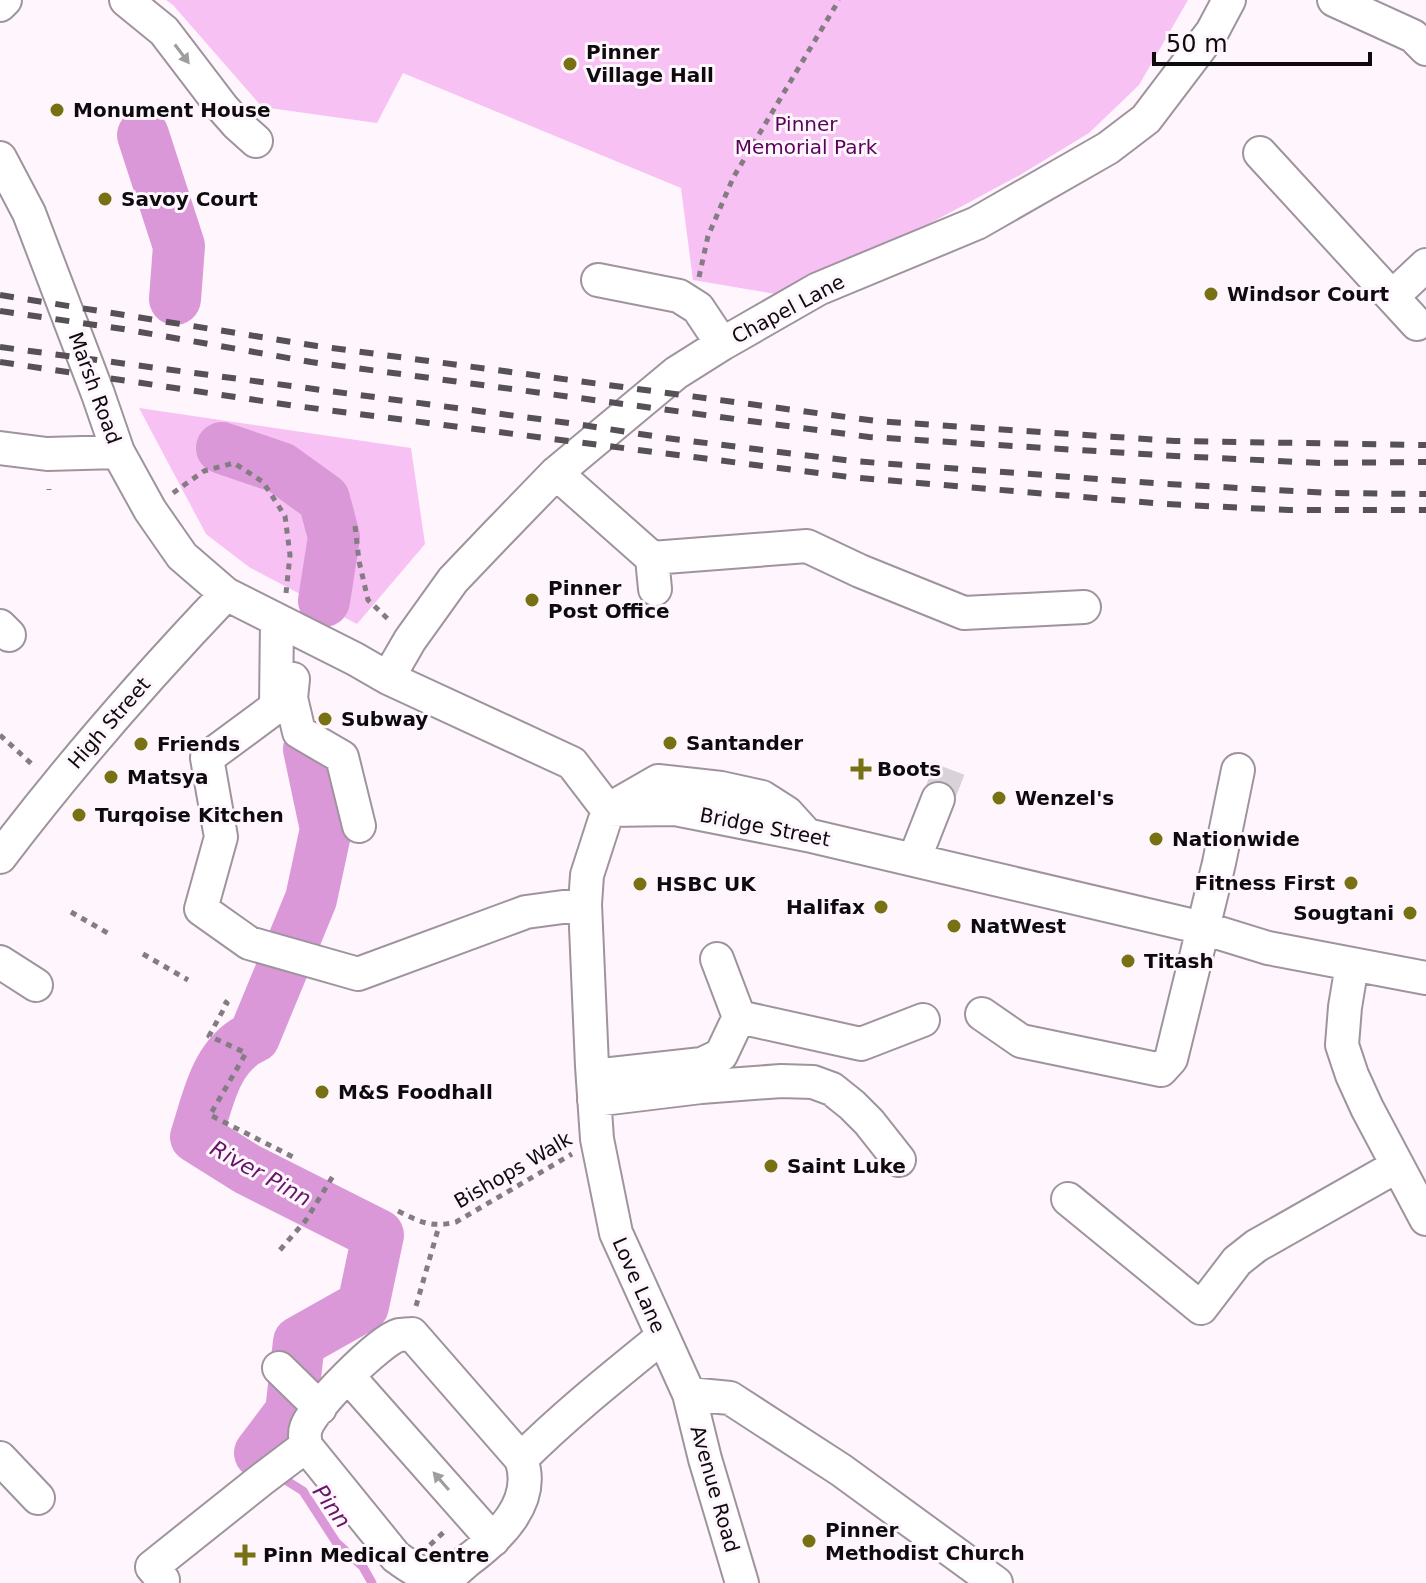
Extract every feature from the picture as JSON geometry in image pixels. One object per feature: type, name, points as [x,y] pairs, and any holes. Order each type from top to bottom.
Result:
[{"type":"street","points":[[0,5],[5,0]]},
{"type":"street","points":[[126,0],[164,31],[222,107],[256,141]]},
{"type":"street","name":"Chapel Lane","points":[[388,678],[410,640],[453,580],[556,473],[676,373],[818,289],[977,223],[1108,148],[1146,119],[1212,32],[1229,0]]},
{"type":"street","points":[[1334,0],[1422,35]]},
{"type":"street","points":[[1260,153],[1417,324]]},
{"type":"street","name":"Marsh Road","points":[[0,158],[29,213],[118,452],[150,510],[182,556],[226,594]]},
{"type":"street","points":[[1393,296],[1426,265]]},
{"type":"street","points":[[598,280],[679,296],[705,317],[722,344]]},
{"type":"street","points":[[0,448],[47,454],[118,452]]},
{"type":"street","points":[[556,473],[653,574],[807,546],[964,613],[1084,607]]},
{"type":"street","points":[[226,594],[388,678],[572,763],[608,810]]},
{"type":"street","name":"High Street","points":[[0,857],[55,785],[176,646],[226,594]]},
{"type":"street","points":[[286,625],[291,698],[299,732],[342,757],[359,826]]},
{"type":"street","points":[[286,625],[276,707],[207,758],[221,837],[201,909],[249,943],[358,974],[526,912],[585,904]]},
{"type":"street","points":[[982,1014],[1021,1041],[1161,1070],[1171,1059],[1219,863],[1238,770]]},
{"type":"street","points":[[914,860],[938,799]]},
{"type":"street","name":"Bridge Street","points":[[608,810],[675,809],[807,835],[1203,928],[1268,948],[1426,978]]},
{"type":"street","name":"Love Lane","points":[[608,810],[587,875],[585,904],[597,1139],[616,1233],[689,1394]]},
{"type":"street","points":[[594,1088],[702,1064],[721,1055],[739,1017],[717,959]]},
{"type":"street","points":[[0,962],[36,985]]},
{"type":"street","points":[[1352,965],[1342,1045],[1367,1108],[1426,1219]]},
{"type":"street","points":[[739,1017],[861,1044],[923,1020]]},
{"type":"street","points":[[594,1088],[813,1082],[832,1089],[852,1105],[899,1160]]},
{"type":"street","points":[[1068,1199],[1201,1308],[1237,1261],[1256,1246],[1397,1166]]},
{"type":"street","points":[[163,1580],[152,1567],[300,1451],[305,1430],[313,1415],[314,1402],[384,1343],[399,1335],[412,1334],[418,1339],[521,1459],[526,1474],[525,1487],[517,1511],[493,1540],[448,1575],[430,1577],[396,1557],[300,1451]]},
{"type":"street","points":[[521,1459],[662,1337]]},
{"type":"street","points":[[279,1368],[314,1402]]},
{"type":"street","points":[[348,1376],[493,1540]]},
{"type":"street","points":[[689,1394],[730,1398],[841,1470],[996,1583]]},
{"type":"street","name":"Avenue Road","points":[[689,1394],[742,1583]]},
{"type":"street","points":[[0,1458],[38,1498]]},
{"type":"path","points":[[693,305],[708,236],[733,178],[839,0]]},
{"type":"path","points":[[150,510],[204,471],[234,463],[263,482],[285,516],[290,555],[286,625]]},
{"type":"path","points":[[355,526],[368,600],[410,640]]},
{"type":"path","points":[[0,735],[55,785]]},
{"type":"path","points":[[71,912],[111,935]]},
{"type":"path","points":[[143,954],[188,980]]},
{"type":"path","points":[[224,1001],[227,1003],[209,1036],[246,1053],[210,1115],[297,1159]]},
{"type":"path","name":"Bishops Walk","points":[[398,1211],[422,1223],[439,1226],[456,1222],[597,1139]]},
{"type":"path","points":[[280,1250],[308,1217],[333,1176]]},
{"type":"path","points":[[408,1334],[439,1226]]},
{"type":"green space","name":"Pinner Memorial Park","points":[[166,0],[1188,0],[1139,85],[1089,133],[1020,175],[793,297],[693,280],[681,188],[403,73],[377,123],[262,107]]},
{"type":"green space","points":[[139,408],[411,448],[425,544],[357,624],[249,567],[206,534]]},
{"type":"waterway","name":"River Pinn","points":[[143,135],[179,246],[175,299]]},
{"type":"waterway","name":"River Pinn","points":[[222,448],[281,468],[324,499],[334,537],[324,601]]},
{"type":"waterway","name":"River Pinn","points":[[260,1453],[291,1412],[299,1342],[363,1306],[378,1235],[247,1169],[196,1137],[209,1094],[222,1067],[230,1055],[254,1037],[311,899],[326,829],[309,749]]},
{"type":"waterway","name":"Pinn","points":[[279,1476],[303,1491],[336,1542],[363,1567],[372,1583]]},
{"type":"tunnel","points":[[938,799],[954,757]]},
{"type":"railway","points":[[0,295],[317,346],[876,421],[1175,441],[1426,445]]},
{"type":"railway","points":[[0,311],[311,362],[869,437],[1320,463],[1426,462]]},
{"type":"railway","points":[[0,347],[852,461],[1167,484],[1330,493],[1426,494]]},
{"type":"railway","points":[[0,362],[296,406],[849,477],[1165,504],[1289,510],[1426,510]]},
{"type":"place","name":"Pinner Village Hall","points":[[570,64]]},
{"type":"place","name":"Monument House","points":[[57,110]]},
{"type":"place","name":"Savoy Court","points":[[105,199]]},
{"type":"place","name":"Windsor Court","points":[[1211,294]]},
{"type":"place","name":"Pinner Post Office","points":[[532,600]]},
{"type":"place","name":"Subway","points":[[325,719]]},
{"type":"place","name":"Santander","points":[[670,743]]},
{"type":"place","name":"Friends","points":[[141,744]]},
{"type":"place","name":"Boots","points":[[861,769]]},
{"type":"place","name":"Matsya","points":[[111,777]]},
{"type":"place","name":"Wenzel's","points":[[999,798]]},
{"type":"place","name":"Turqoise Kitchen","points":[[79,815]]},
{"type":"place","name":"Nationwide","points":[[1156,839]]},
{"type":"place","name":"Fitness First","points":[[1351,883]]},
{"type":"place","name":"HSBC UK","points":[[640,884]]},
{"type":"place","name":"Halifax","points":[[881,907]]},
{"type":"place","name":"Sougtani","points":[[1410,913]]},
{"type":"place","name":"NatWest","points":[[954,926]]},
{"type":"place","name":"Titash","points":[[1128,961]]},
{"type":"place","name":"M&S Foodhall","points":[[322,1092]]},
{"type":"place","name":"Saint Luke","points":[[771,1166]]},
{"type":"place","name":"Pinner Methodist Church","points":[[809,1541]]},
{"type":"place","name":"Pinn Medical Centre","points":[[245,1555]]}]
